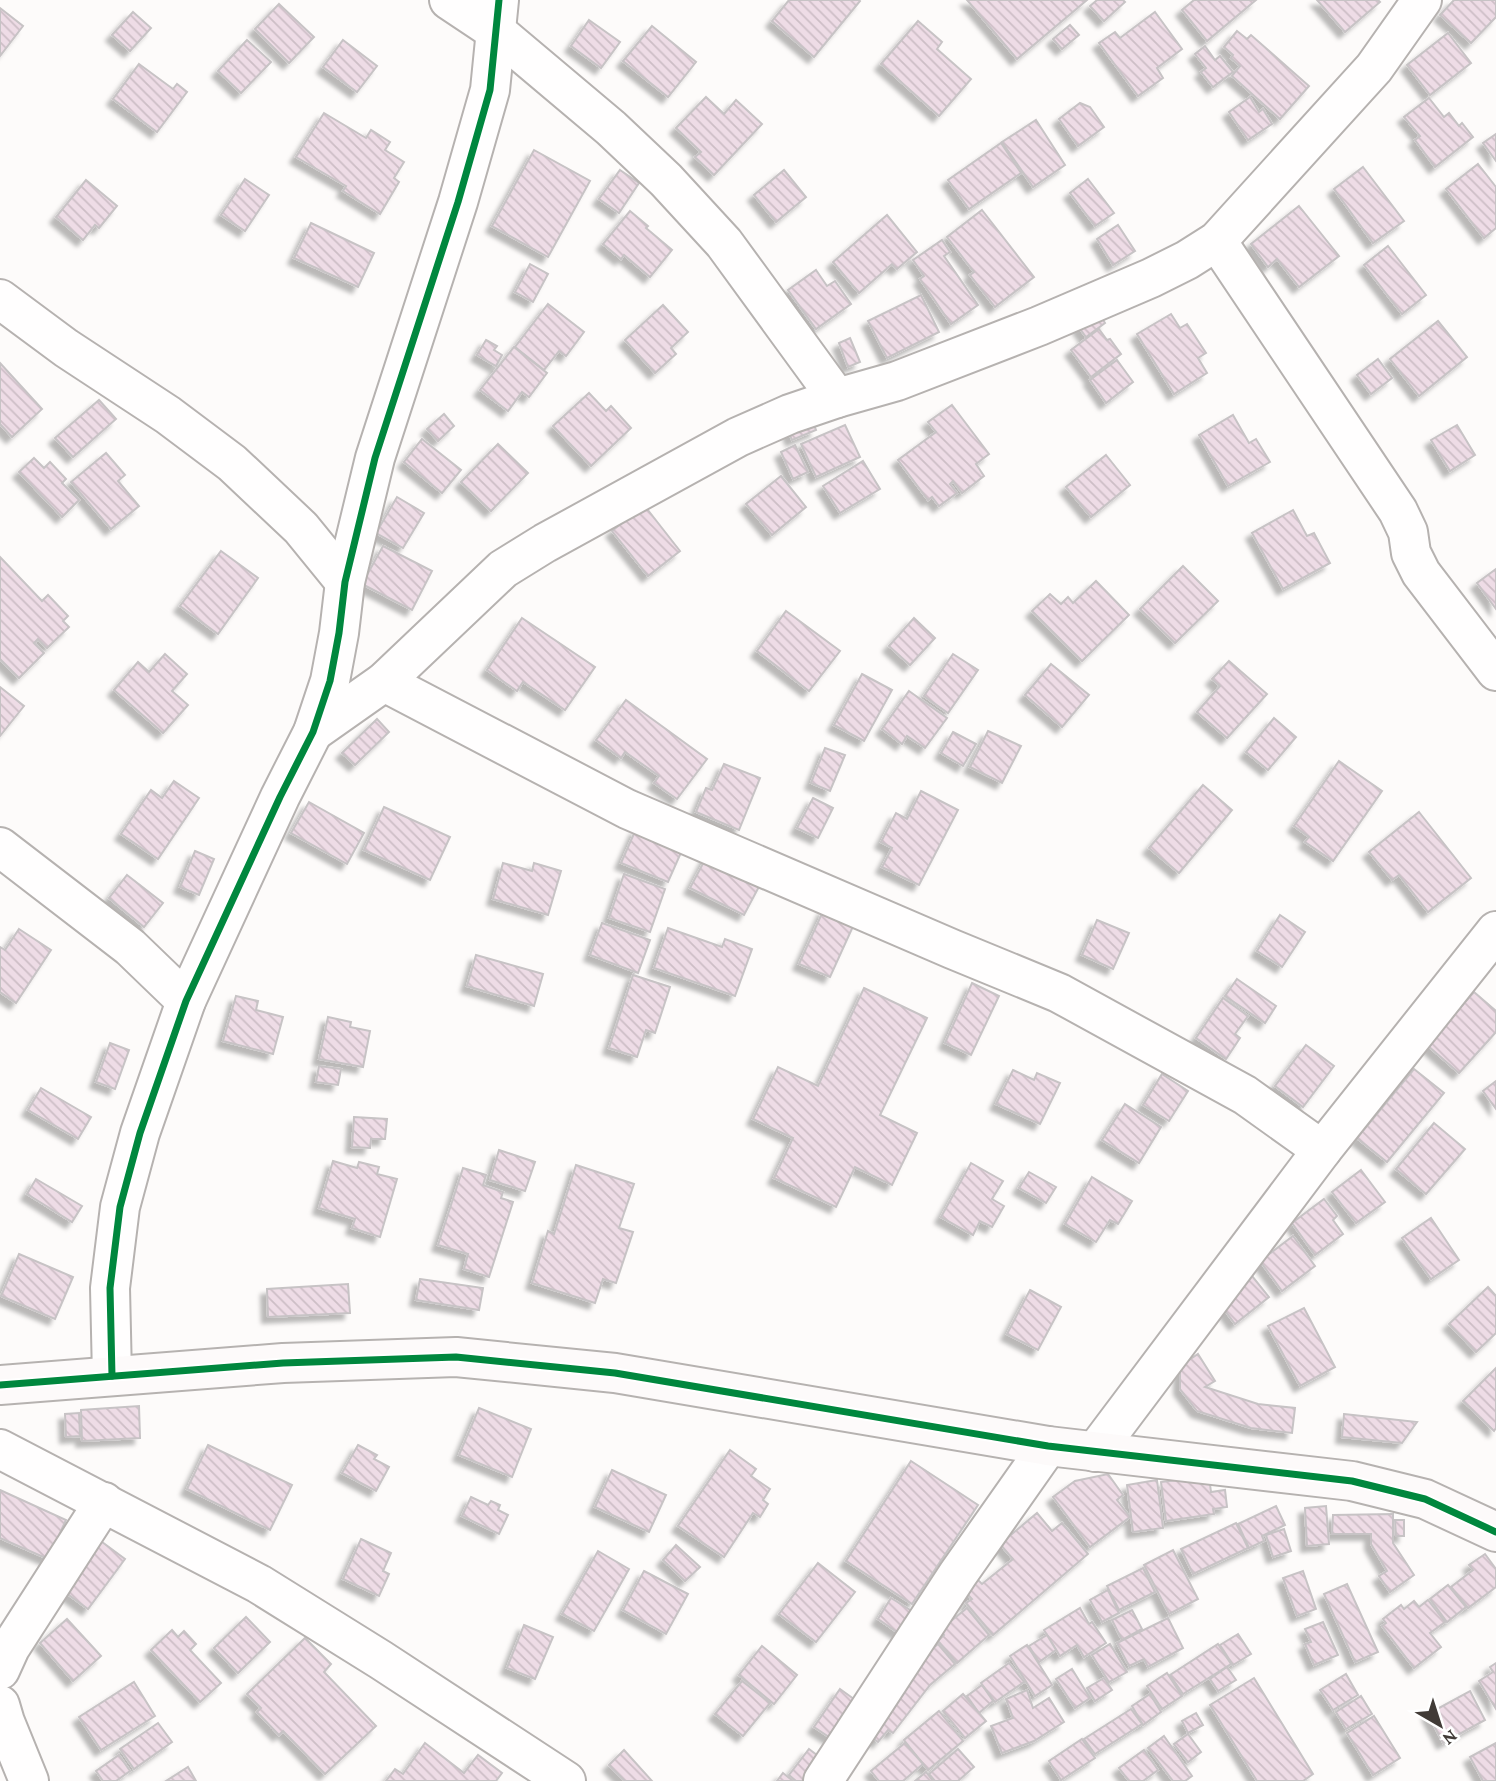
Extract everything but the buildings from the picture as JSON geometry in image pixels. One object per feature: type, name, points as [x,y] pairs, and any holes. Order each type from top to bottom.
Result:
[{"type":"street","points":[[449,0],[498,16],[666,180],[723,243],[837,398]]},
{"type":"street","points":[[313,733],[384,682],[503,569],[545,542],[738,437],[790,414],[897,381],[1039,326],[1151,278],[1188,260],[1217,241],[1374,68],[1422,0]]},
{"type":"street","points":[[112,1376],[110,1288],[120,1207],[140,1133],[186,1001],[280,797],[313,733],[330,681],[345,582],[375,458],[458,202],[491,90],[498,16]]},
{"type":"street","points":[[1217,241],[1398,510],[1408,532],[1411,553],[1421,573],[1496,671]]},
{"type":"street","points":[[0,299],[66,348],[168,415],[232,463],[301,528],[345,582]]},
{"type":"street","points":[[384,682],[627,809],[1059,993],[1245,1095],[1322,1150]]},
{"type":"street","points":[[0,847],[131,947],[186,1001]]},
{"type":"street","points":[[1096,1452],[1322,1150],[1496,931]]},
{"type":"street","points":[[0,1385],[284,1363],[456,1357],[615,1373],[1048,1446],[1352,1481],[1425,1499],[1496,1532]]},
{"type":"street","points":[[823,1781],[958,1574],[1048,1446]]},
{"type":"street","points":[[0,1449],[259,1584],[566,1781]]},
{"type":"street","points":[[0,1670],[10,1648],[104,1502]]},
{"type":"street","points":[[0,1704],[29,1781]]},
{"type":"cycle path","points":[[112,1376],[110,1288],[120,1207],[140,1133],[186,1001],[313,732],[330,681],[345,582],[375,458],[458,202],[490,90],[499,0]]},
{"type":"cycle path","points":[[0,1385],[283,1363],[456,1357],[615,1373],[1048,1446],[1352,1481],[1425,1499],[1496,1532]]}]
